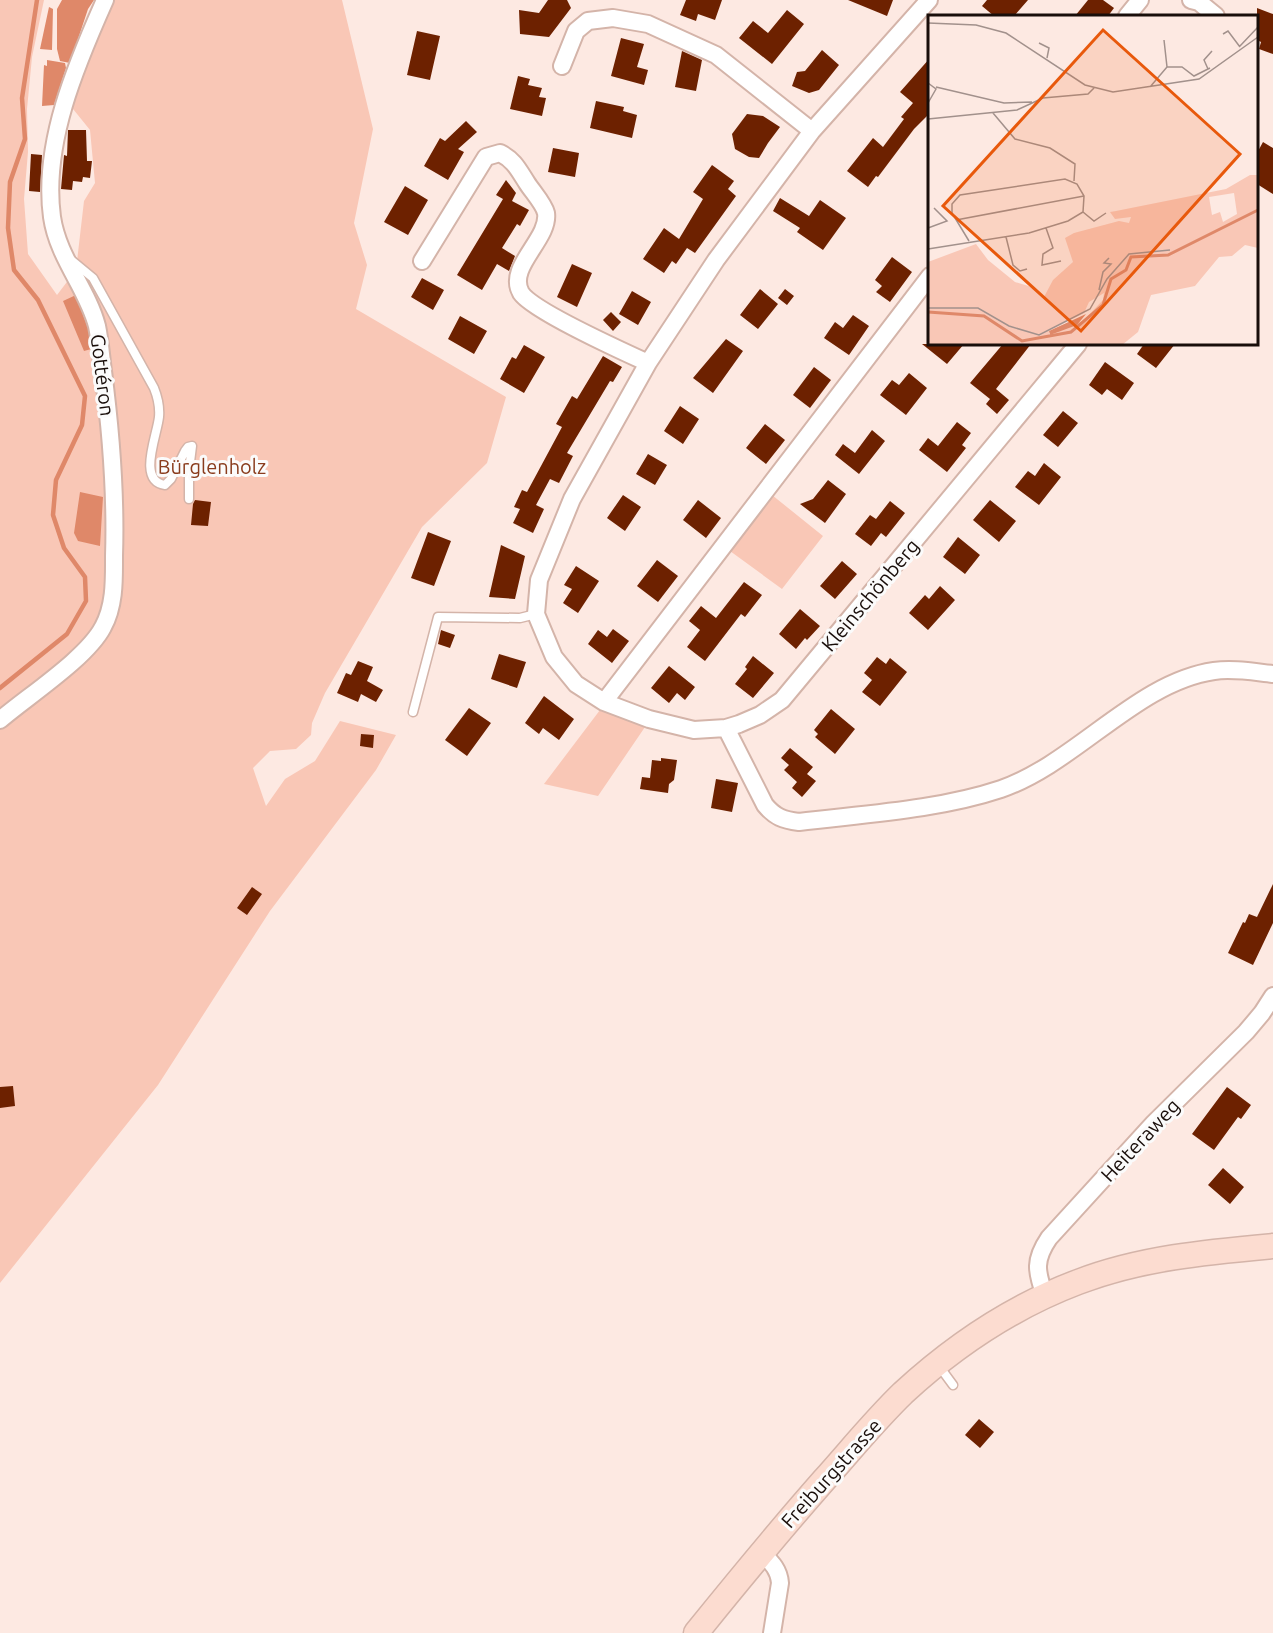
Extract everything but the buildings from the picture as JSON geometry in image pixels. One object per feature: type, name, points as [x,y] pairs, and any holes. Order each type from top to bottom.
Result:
[{"type":"main road","name":"Freiburgstrasse","points":[[696,1633],[761,1552],[902,1394],[982,1330],[1020,1307],[1044,1296],[1078,1281],[1112,1271],[1185,1254],[1273,1246]]},
{"type":"street","name":"Gottéron","points":[[0,720],[84,651],[96,637],[104,626],[114,586],[115,534],[110,440],[97,326],[88,303],[64,257],[52,218],[54,154],[63,107],[79,60],[105,0]]},
{"type":"street","name":"Kleinschönberg","points":[[929,0],[812,131],[716,260],[648,363],[572,499],[539,580],[536,614],[554,657],[576,684],[604,702],[649,719],[694,730],[726,728],[760,715],[782,700],[1077,345]]},
{"type":"street","points":[[1129,15],[1140,0]]},
{"type":"street","points":[[1191,0],[1199,2],[1215,15]]},
{"type":"street","points":[[562,66],[576,31],[588,21],[613,18],[648,24],[716,55],[812,131]]},
{"type":"street","points":[[422,261],[486,157],[500,153],[511,159],[546,212],[545,224],[518,273],[520,290],[528,302],[648,363]]},
{"type":"street","points":[[604,702],[928,279]]},
{"type":"street","points":[[726,728],[765,805],[783,820],[799,822],[964,799],[1001,789],[1031,776],[1058,760],[1166,686],[1194,675],[1216,670],[1273,674]]},
{"type":"street","name":"Heiteraweg","points":[[1044,1296],[1039,1280],[1038,1257],[1049,1238],[1154,1123],[1246,1032],[1273,996]]},
{"type":"street","points":[[761,1552],[774,1565],[780,1576],[772,1633]]},
{"type":"lane","points":[[64,257],[73,261],[93,278],[154,388],[159,401],[160,414],[150,467],[151,476],[155,482],[165,485],[171,479],[185,451],[192,446],[189,499]]},
{"type":"lane","points":[[412,712],[438,617],[520,618],[536,614]]},
{"type":"lane","points":[[937,1364],[953,1385]]},
{"type":"green space","name":"Bürglenholz","points":[[0,0],[44,0],[32,57],[27,109],[28,152],[24,199],[28,254],[57,295],[76,270],[84,201],[95,183],[90,130],[69,104],[103,0],[342,0],[373,129],[354,223],[367,265],[356,309],[506,397],[487,463],[422,527],[325,693],[312,723],[311,735],[296,749],[270,751],[253,768],[266,806],[285,779],[315,761],[340,721],[396,735],[376,770],[270,911],[158,1085],[0,1283]]},
{"type":"green space","points":[[772,495],[823,536],[782,589],[730,551]]},
{"type":"green space","points":[[600,710],[645,727],[598,796],[544,784]]},
{"type":"shaded area","points":[[62,0],[94,0],[88,9],[70,63],[60,61],[57,49],[57,9]]},
{"type":"shaded area","points":[[49,7],[53,9],[52,50],[40,49]]},
{"type":"shaded area","points":[[47,60],[65,63],[66,68],[54,105],[42,106],[44,65],[47,66]]},
{"type":"shaded area","points":[[76,295],[95,348],[84,351],[63,301]]},
{"type":"shaded area","points":[[80,492],[103,497],[100,546],[78,541],[74,533]]},
{"type":"waterway","points":[[0,688],[67,634],[86,601],[85,577],[64,548],[53,515],[56,480],[82,425],[85,396],[38,300],[14,270],[8,228],[10,182],[25,139],[22,98],[37,0]]}]
